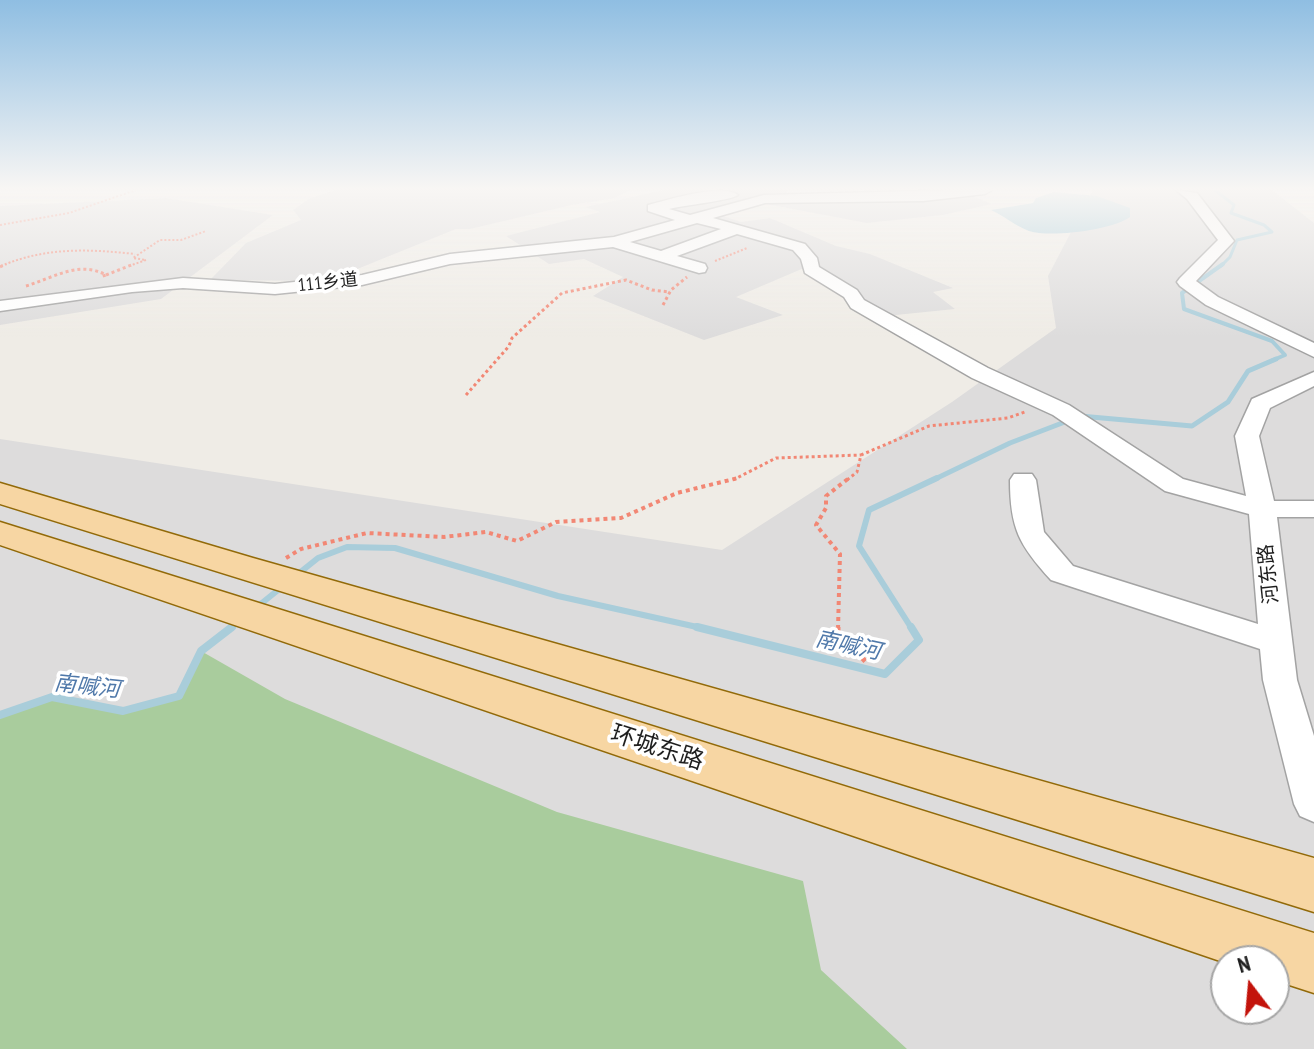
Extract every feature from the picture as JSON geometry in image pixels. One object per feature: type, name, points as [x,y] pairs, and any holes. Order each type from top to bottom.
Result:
[{"type":"main road","points":[[0,493],[239,567],[1314,885]]},
{"type":"main road","name":"环城东路","points":[[0,533],[1314,963]]},
{"type":"street","name":"111乡道","points":[[0,306],[183,283],[275,289],[337,283],[450,259],[624,239]]},
{"type":"street","points":[[660,257],[709,239]]},
{"type":"street","points":[[771,239],[799,247],[809,258],[811,269],[851,294],[857,304],[980,373],[1053,406],[1174,485],[1262,509],[1314,509]]},
{"type":"street","points":[[1224,239],[1226,241],[1203,261],[1192,286],[1212,301],[1314,351]]},
{"type":"street","points":[[613,242],[699,268]]},
{"type":"street","name":"河东路","points":[[1314,378],[1260,404],[1247,436],[1262,509],[1280,680],[1314,804]]},
{"type":"street","points":[[1023,480],[1023,522],[1036,547],[1062,573],[1276,642]]},
{"type":"path","points":[[0,267],[41,251],[64,248],[135,254],[160,240],[184,239]]},
{"type":"path","points":[[61,300],[76,288],[146,260],[133,258],[135,254]]},
{"type":"path","points":[[16,289],[45,282],[73,269],[97,268],[106,275]]},
{"type":"path","points":[[466,395],[509,346],[512,338],[562,293],[626,280],[652,290],[670,292]]},
{"type":"path","points":[[239,567],[282,561],[301,549],[367,533],[444,537],[486,532],[517,541],[556,522],[621,518],[677,493],[736,479],[776,458],[861,455],[929,426],[1008,418],[1053,406]]},
{"type":"path","points":[[861,455],[857,472],[826,496],[826,508],[816,525],[840,554],[838,632],[866,662]]},
{"type":"shaded area","points":[[0,239],[241,239],[161,299],[0,325]]},
{"type":"shaded area","points":[[256,239],[431,239],[321,281],[210,280],[246,243]]},
{"type":"shaded area","points":[[511,239],[819,239],[870,254],[953,288],[933,292],[955,309],[876,317],[804,268],[736,297],[783,315],[704,340],[593,296],[623,277],[584,259],[549,264]]},
{"type":"shaded area","points":[[1067,239],[1314,239],[1314,1049],[0,1049],[0,439],[722,550],[952,402],[1056,328],[1048,276]]},
{"type":"green space","points":[[201,651],[285,699],[557,812],[803,881],[821,970],[907,1049],[0,1049],[0,715],[52,697],[123,711],[179,696]]},
{"type":"waterway","name":"南喊河","points":[[1223,264],[1230,257],[1237,240],[1242,239]]},
{"type":"waterway","name":"南喊河","points":[[1223,264],[1182,293],[1184,309],[1272,341],[1285,355],[1271,361]]},
{"type":"waterway","name":"南喊河","points":[[1080,416],[1192,426],[1228,402],[1248,371],[1276,359]]},
{"type":"waterway","name":"南喊河","points":[[933,480],[1010,443],[1070,420]]},
{"type":"waterway","name":"南喊河","points":[[912,629],[859,546],[869,510],[937,478]]},
{"type":"waterway","name":"南喊河","points":[[298,574],[318,558],[347,547],[395,548],[558,596],[706,629]]},
{"type":"waterway","name":"南喊河","points":[[257,607],[283,586]]},
{"type":"waterway","name":"南喊河","points":[[229,629],[239,621]]},
{"type":"waterway","name":"南喊河","points":[[0,715],[52,697],[123,711],[179,696],[201,651],[232,627]]},
{"type":"waterway","name":"南喊河","points":[[697,627],[885,674],[919,640],[911,627]]}]
